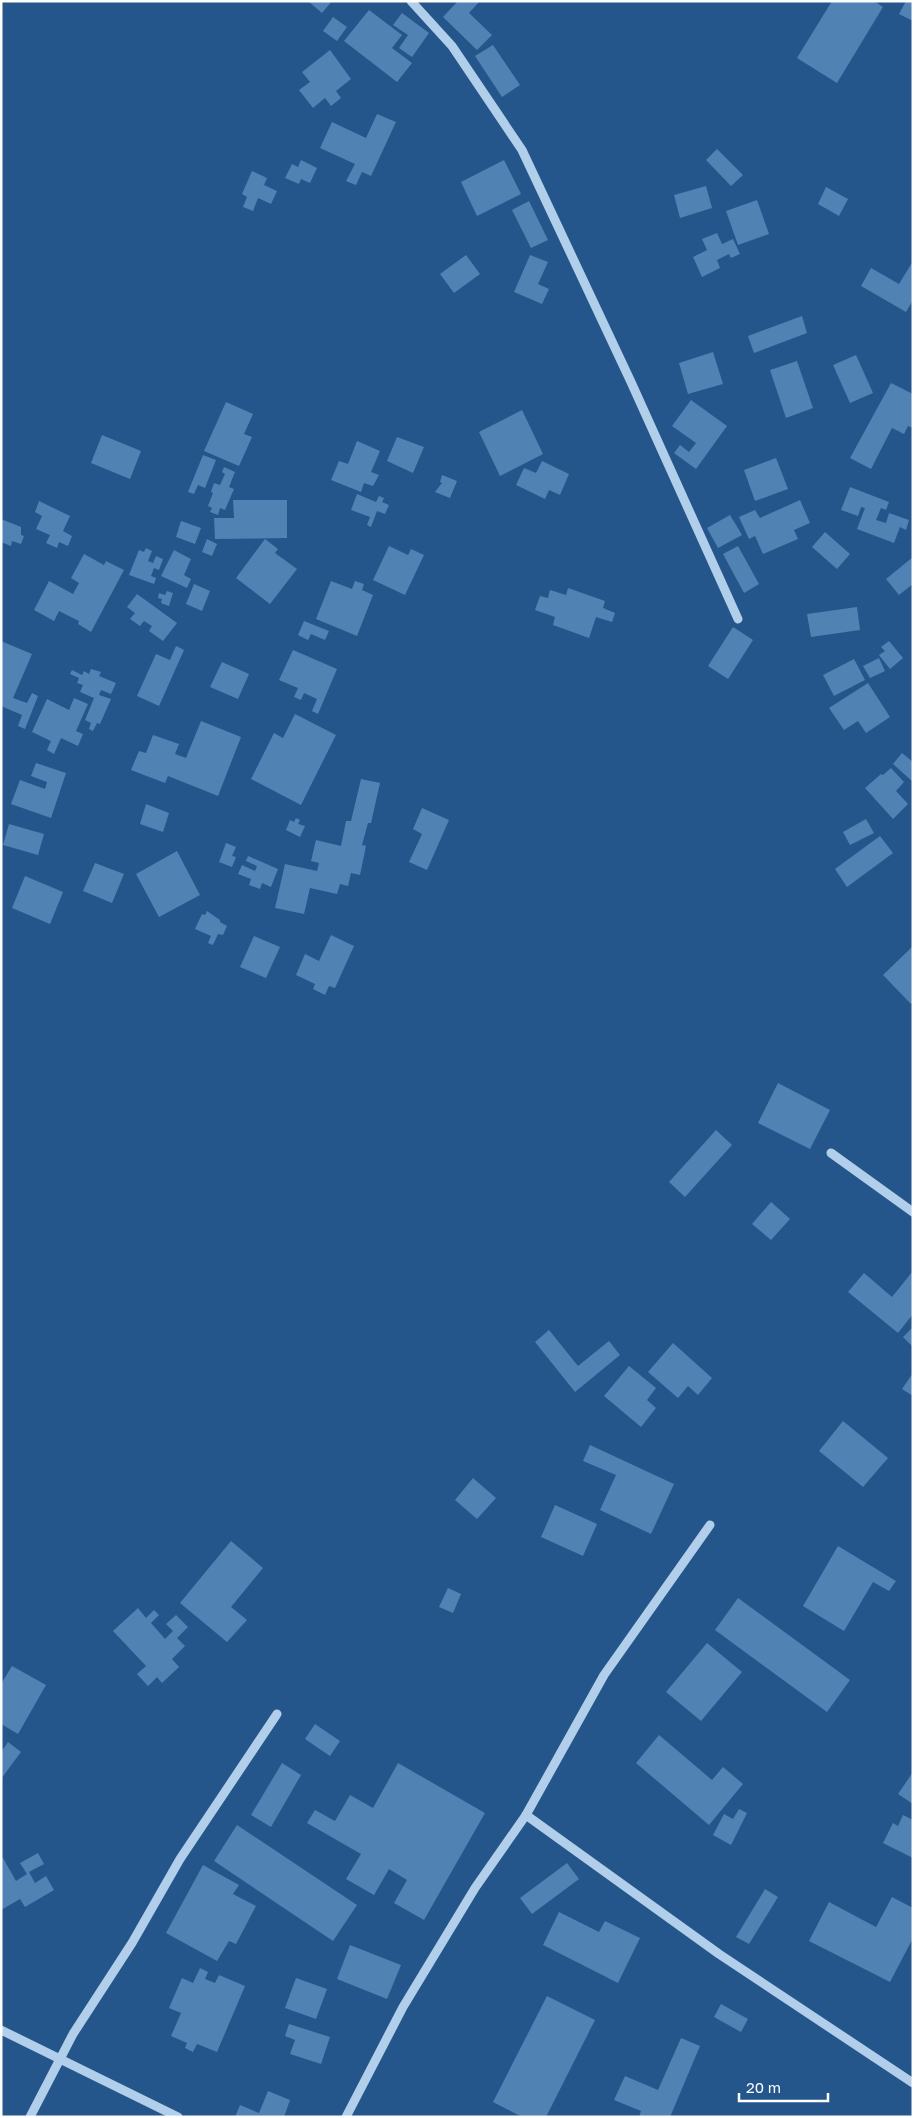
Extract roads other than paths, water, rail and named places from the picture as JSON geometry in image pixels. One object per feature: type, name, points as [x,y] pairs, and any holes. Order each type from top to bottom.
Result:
[{"type":"street","points":[[411,1],[452,46],[522,150],[631,382],[738,618]]},
{"type":"street","points":[[831,1153],[913,1212]]},
{"type":"street","points":[[346,2117],[402,2008],[475,1888],[526,1815],[604,1675],[710,1525]]},
{"type":"street","points":[[30,2117],[73,2034],[132,1943],[180,1859],[277,1714]]},
{"type":"street","points":[[526,1815],[719,1954],[913,2083]]},
{"type":"street","points":[[1,2030],[178,2117]]}]
